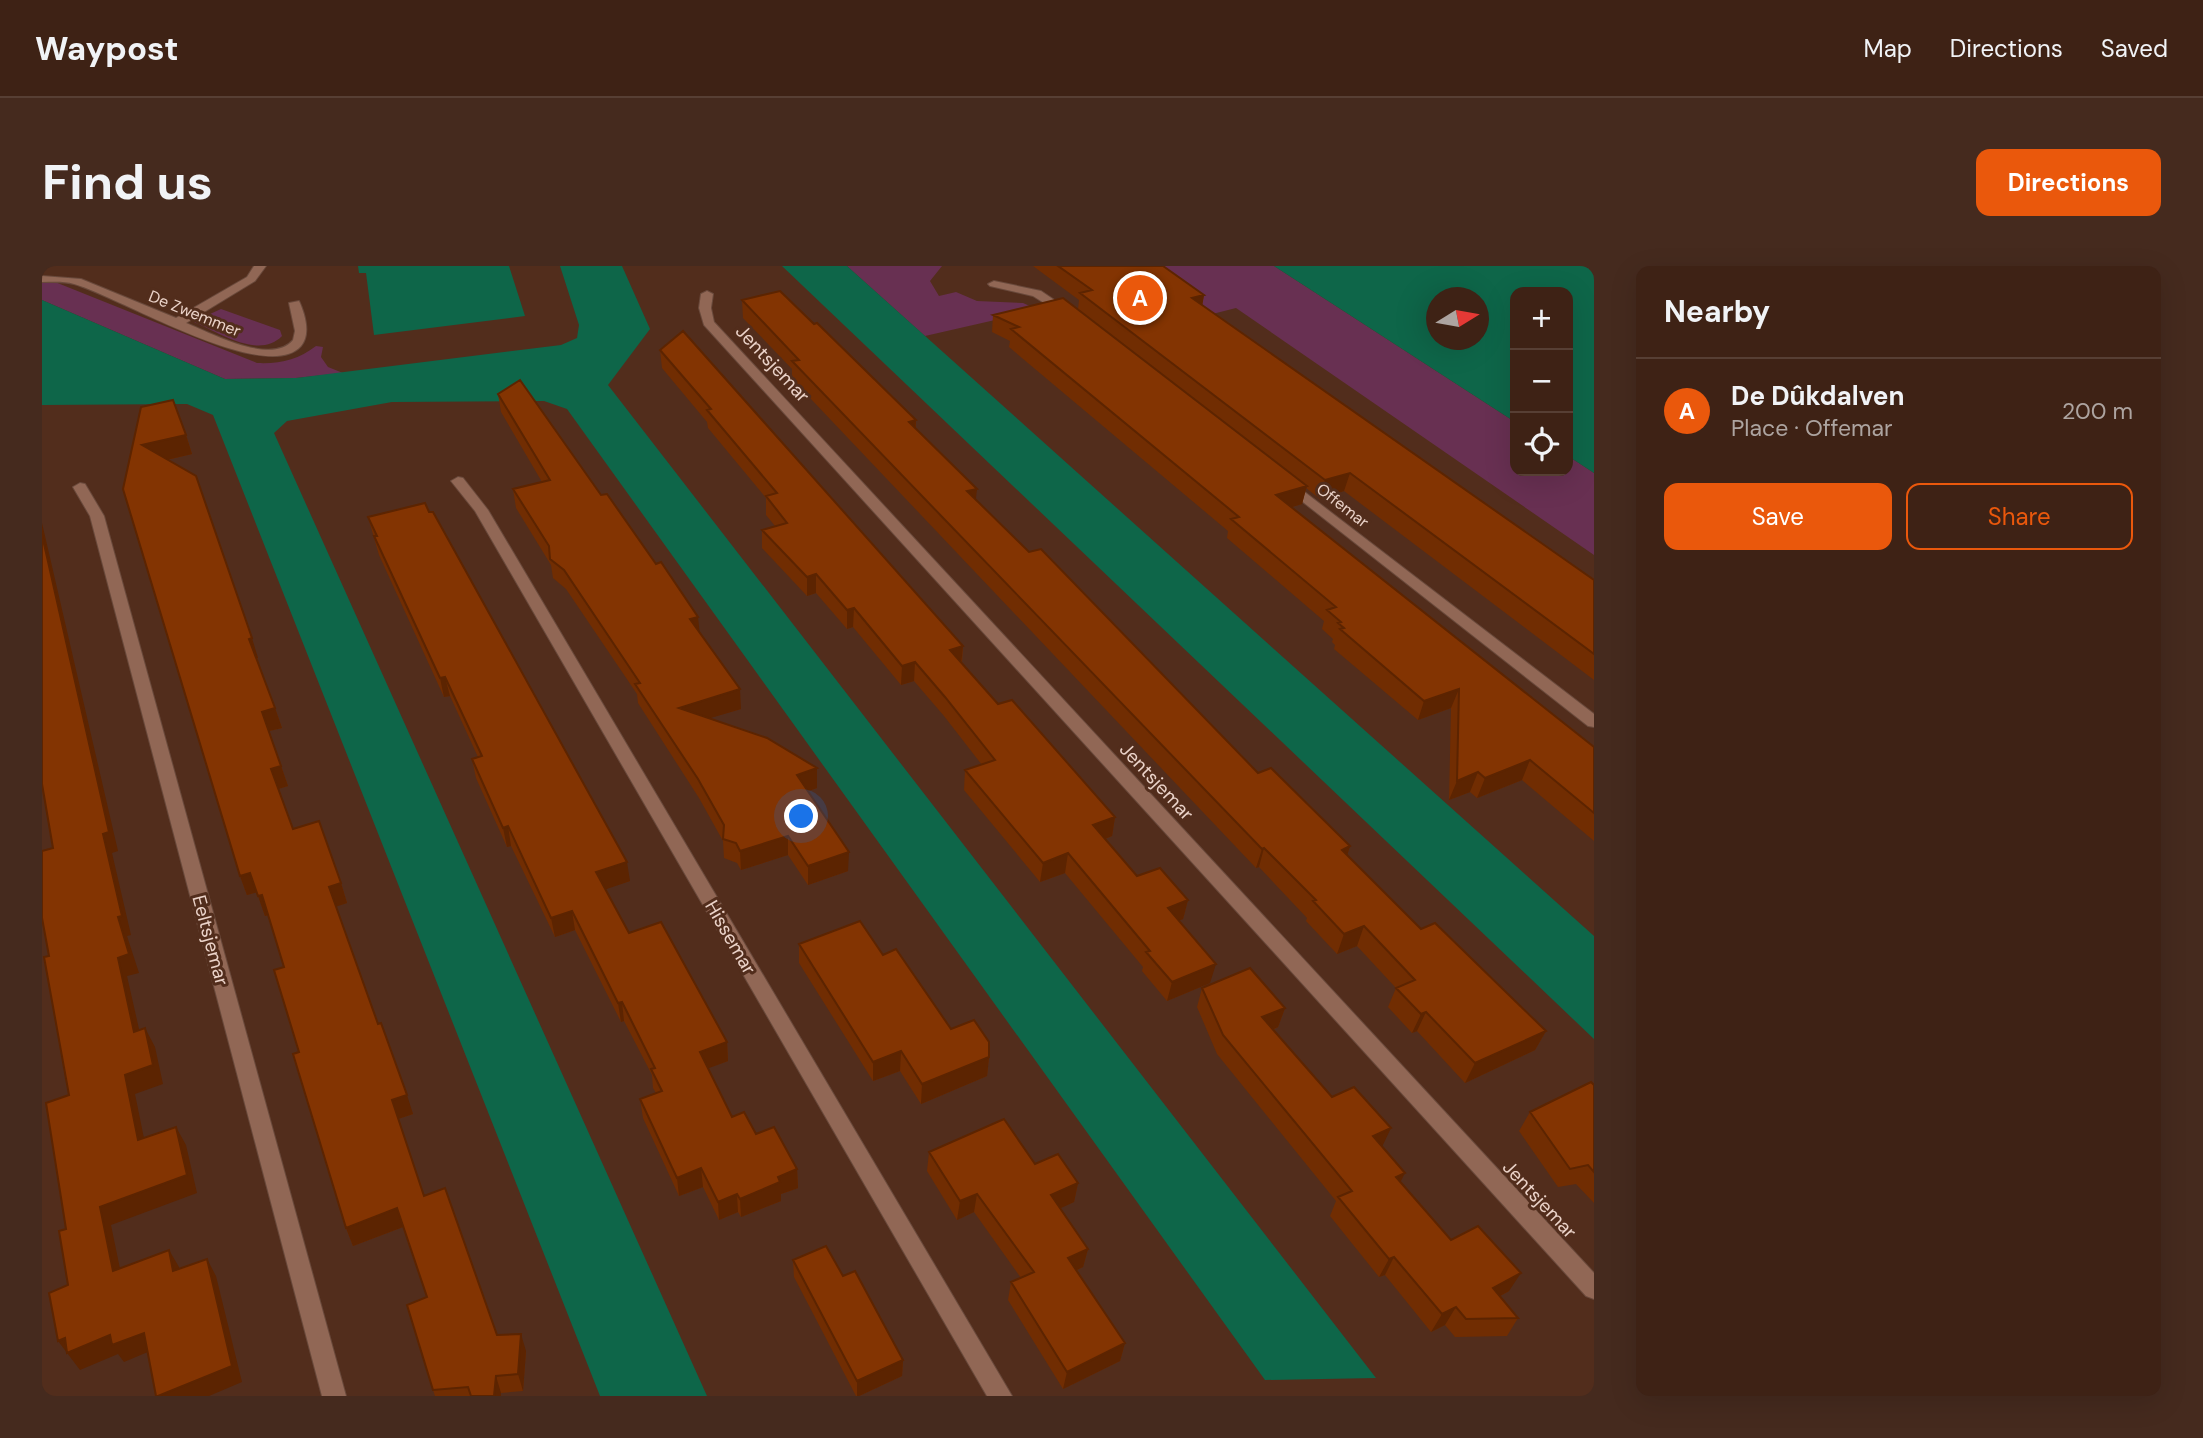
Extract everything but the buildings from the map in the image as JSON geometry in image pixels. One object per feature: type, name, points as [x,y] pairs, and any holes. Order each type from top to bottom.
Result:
[{"type":"street","points":[[177,323],[251,279],[260,266]]},
{"type":"street","name":"De Zwemmer","points":[[42,279],[77,281],[239,349],[257,354],[273,354],[293,347],[299,340],[301,333],[295,303]]},
{"type":"street","points":[[994,284],[1037,293],[1080,322]]},
{"type":"street","name":"Jentsjemar","points":[[707,295],[705,308],[708,323],[1594,1289]]},
{"type":"street","name":"Offemar","points":[[1277,475],[1594,722]]},
{"type":"street","name":"Hissemar","points":[[457,481],[481,510],[1000,1396]]},
{"type":"street","name":"Eeltsjemar","points":[[80,487],[97,516],[334,1396]]},
{"type":"shaded area","points":[[358,266],[509,266],[525,316],[374,335],[366,273],[359,273]]},
{"type":"shaded area","points":[[560,266],[622,266],[650,329],[608,385],[1376,1378],[1265,1380],[567,409],[544,401],[392,402],[287,421],[274,433],[707,1396],[600,1396],[213,415],[187,404],[42,405],[42,300],[225,379],[296,378],[561,345],[577,338],[579,325]]},
{"type":"shaded area","points":[[782,266],[847,266],[1594,936],[1594,1039]]},
{"type":"shaded area","points":[[847,266],[942,266],[930,281],[939,296],[956,292],[977,301],[1023,303],[1039,310],[925,336]]},
{"type":"shaded area","points":[[1144,266],[1274,266],[1510,419],[1510,476],[1573,476],[1573,459],[1594,473],[1594,555],[1236,308],[1114,339]]},
{"type":"shaded area","points":[[1274,266],[1594,266],[1594,473],[1573,459],[1573,287],[1510,287],[1510,419]]},
{"type":"shaded area","points":[[55,282],[257,363],[288,360],[316,346],[323,347],[321,357],[328,367],[343,373],[296,378],[225,379],[42,300],[42,283]]},
{"type":"shaded area","points":[[221,309],[280,330],[282,336],[273,343],[250,345],[194,322],[206,313]]},
{"type":"place","name":"De Dûkdalven","points":[[1140,298]]}]
